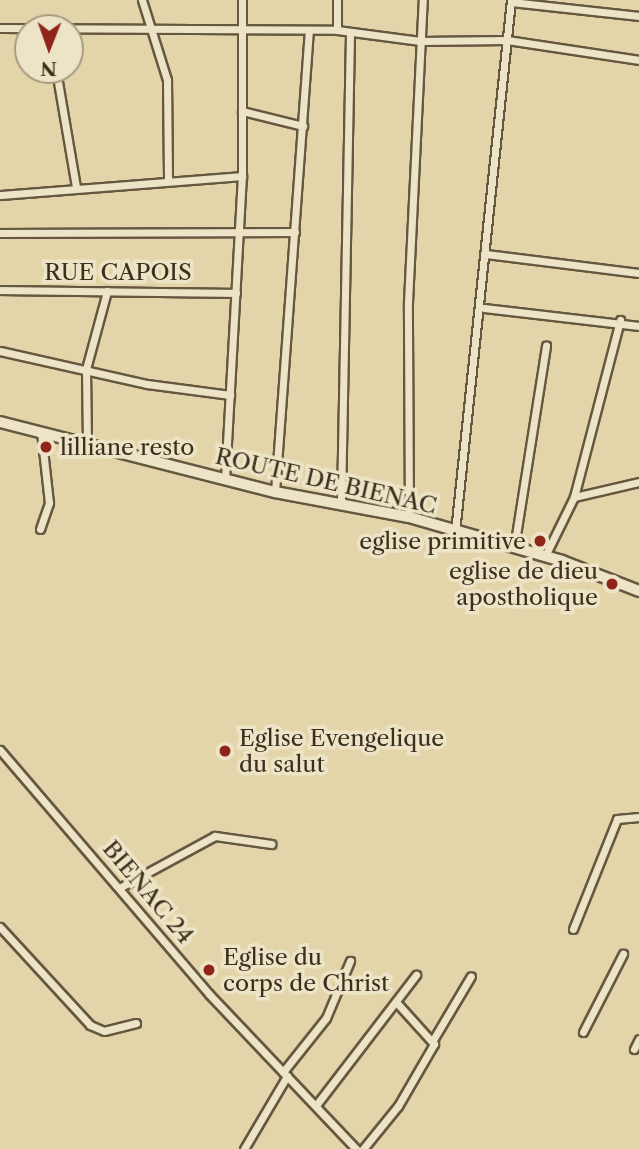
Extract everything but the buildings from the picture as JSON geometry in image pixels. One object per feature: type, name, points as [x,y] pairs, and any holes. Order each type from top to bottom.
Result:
[{"type":"main road","name":"ROUTE DE BIENAC","points":[[0,422],[275,492],[409,517],[545,556],[639,591]]},
{"type":"street","points":[[142,0],[167,79],[168,181]]},
{"type":"street","points":[[225,479],[242,176],[242,0]]},
{"type":"street","points":[[337,0],[337,30]]},
{"type":"street","points":[[409,517],[408,302],[423,0]]},
{"type":"street","points":[[455,532],[484,307],[486,254],[511,1],[639,16]]},
{"type":"street","points":[[84,27],[151,25],[241,31],[337,30],[421,41],[507,40],[639,60]]},
{"type":"street","points":[[275,492],[309,30]]},
{"type":"street","points":[[341,503],[350,32]]},
{"type":"street","points":[[58,84],[76,187]]},
{"type":"street","points":[[242,111],[303,126]]},
{"type":"street","points":[[0,195],[242,176]]},
{"type":"street","points":[[0,233],[239,228],[295,232]]},
{"type":"street","points":[[486,254],[639,273]]},
{"type":"street","name":"RUE CAPOIS","points":[[0,290],[236,293]]},
{"type":"street","points":[[87,442],[86,369],[107,291]]},
{"type":"street","points":[[484,307],[621,320],[639,327]]},
{"type":"street","points":[[545,556],[575,497],[621,320]]},
{"type":"street","points":[[514,548],[546,346]]},
{"type":"street","points":[[0,351],[230,394]]},
{"type":"street","points":[[40,529],[49,503],[41,432]]},
{"type":"street","points":[[575,497],[639,482]]},
{"type":"street","name":"BIENAC 24","points":[[0,750],[285,1074],[317,1104],[356,1149]]},
{"type":"street","points":[[573,929],[617,819],[639,817]]},
{"type":"street","points":[[121,887],[215,836],[271,844]]},
{"type":"street","points":[[0,927],[90,1025],[104,1031],[136,1023]]},
{"type":"street","points":[[583,1032],[623,954]]},
{"type":"street","points":[[244,1149],[285,1074],[326,1018],[350,961]]},
{"type":"street","points":[[317,1104],[416,975]]},
{"type":"street","points":[[363,1149],[398,1106],[471,976]]},
{"type":"street","points":[[396,1002],[433,1040]]},
{"type":"street","points":[[634,1049],[639,1039]]},
{"type":"place","name":"lilliane resto","points":[[46,447]]},
{"type":"place","name":"eglise primitive","points":[[540,541]]},
{"type":"place","name":"eglise de dieu apostholique","points":[[612,584]]},
{"type":"place","name":"Eglise Evengelique du salut","points":[[225,751]]},
{"type":"place","name":"Eglise du corps de Christ","points":[[209,970]]}]
